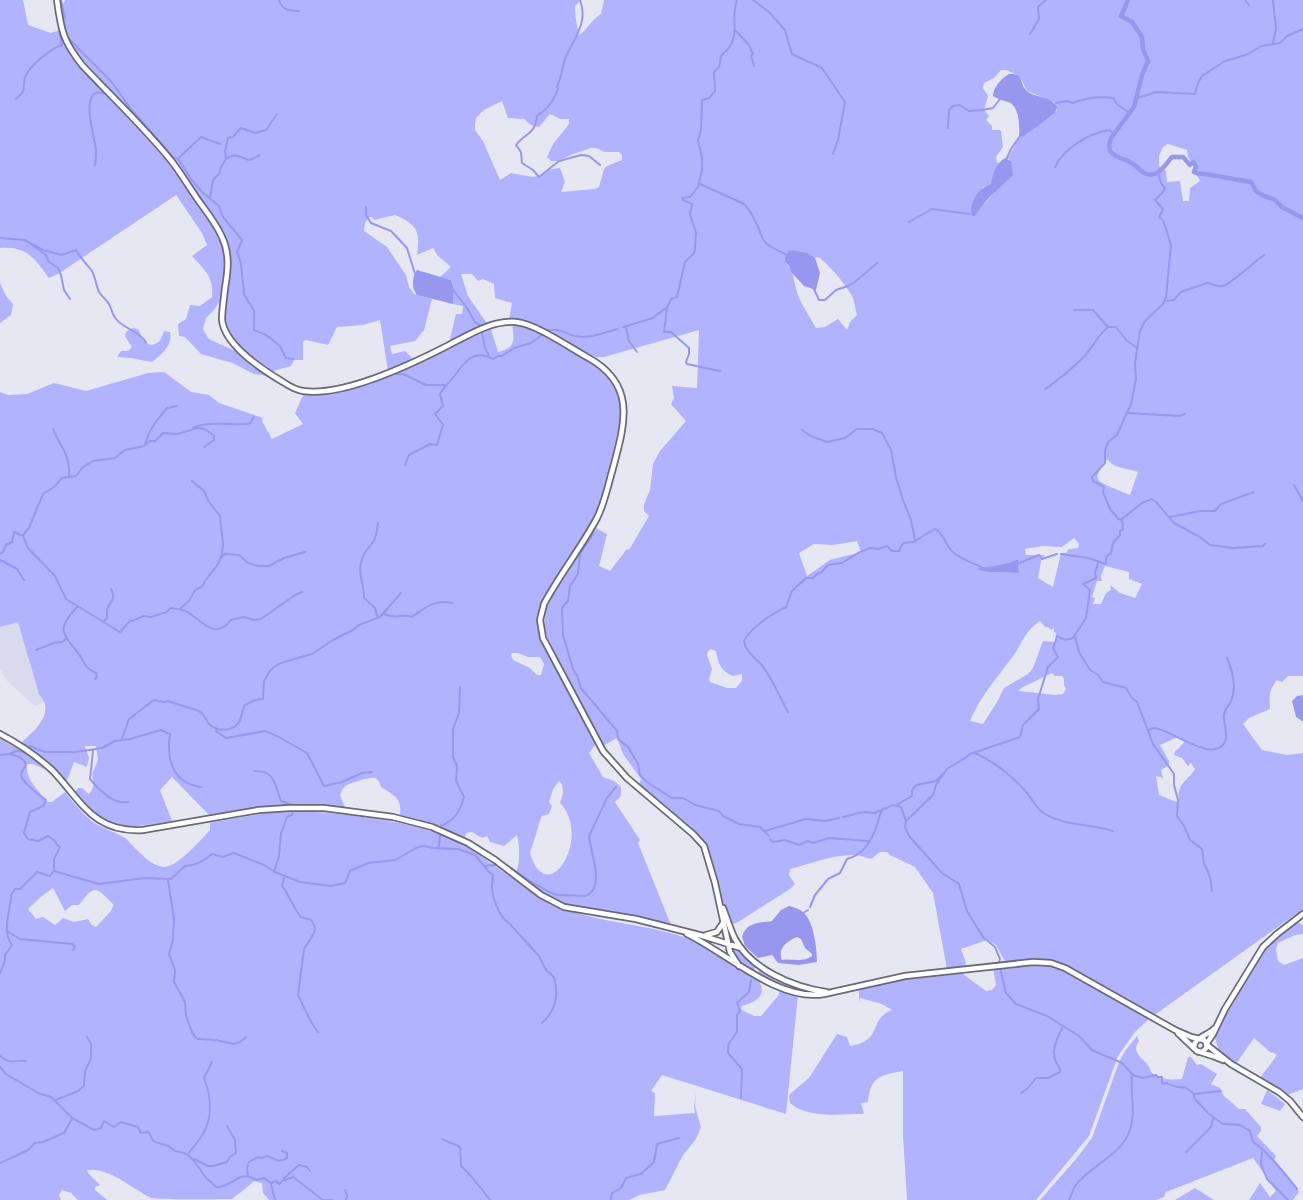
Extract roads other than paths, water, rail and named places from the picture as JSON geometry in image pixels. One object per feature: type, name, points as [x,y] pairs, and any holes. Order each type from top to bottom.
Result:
[{"type":"main road","points":[[57,0],[64,37],[70,49],[170,159],[223,237],[229,261],[222,322],[231,341],[243,354],[284,382],[299,390],[330,390],[381,376],[489,326],[518,322],[531,326],[596,362],[610,375],[621,393],[625,413],[605,499],[587,536],[544,604],[541,629],[555,662],[608,758],[636,787],[704,846],[719,898],[730,952],[737,964]]},
{"type":"main road","points":[[0,734],[39,759],[90,815],[113,828],[143,830],[289,808],[324,808],[393,817],[432,827],[468,843],[541,895],[564,907],[677,929],[740,947]]},
{"type":"main road","points":[[719,898],[740,947],[756,962],[779,977],[810,992]]},
{"type":"main road","points":[[1196,1050],[1205,1050],[1225,1009],[1263,947],[1303,914]]},
{"type":"main road","points":[[703,936],[717,932],[724,922]]},
{"type":"main road","points":[[677,929],[754,976],[775,985],[810,992],[831,993],[905,976],[1047,962],[1065,968],[1175,1030],[1204,1040],[1231,1063],[1279,1092],[1303,1117]]},
{"type":"main road","points":[[730,952],[734,947],[740,947]]},
{"type":"main road","points":[[746,971],[754,972],[757,968],[756,962]]},
{"type":"main road","points":[[1196,1050],[1194,1042],[1217,1026]]},
{"type":"main road","points":[[1175,1030],[1196,1050],[1231,1063]]},
{"type":"main road","points":[[1213,1034],[1213,1043],[1218,1053]]},
{"type":"waterway","points":[[61,0],[65,18]]},
{"type":"waterway","points":[[279,0],[287,9],[299,11]]},
{"type":"waterway","points":[[580,0],[583,16],[581,24],[565,59],[556,94],[537,116],[532,131],[516,145],[521,152],[522,163],[539,177],[559,161],[581,155],[589,156],[600,165]]},
{"type":"waterway","points":[[720,371],[687,364],[689,348],[671,332],[664,332],[667,308],[671,299],[677,297],[685,262],[695,249],[696,233],[690,214],[692,204],[682,198],[690,197],[698,187],[702,170],[698,140],[702,100],[709,98],[715,91],[714,72],[719,67],[721,56],[732,42],[737,0]]},
{"type":"waterway","points":[[753,0],[769,12],[785,30],[792,54],[822,68],[845,102],[833,154]]},
{"type":"waterway","points":[[1030,34],[1039,19],[1038,7],[1046,0]]},
{"type":"waterway","points":[[1128,0],[1121,16],[1132,22],[1142,37],[1148,61],[1134,107],[1111,138],[1110,151],[1149,175],[1160,171],[1172,157],[1183,157],[1190,165],[1193,162],[1196,173],[1251,182],[1256,191],[1303,218]]},
{"type":"waterway","points":[[1245,0],[1249,5]]},
{"type":"waterway","points":[[1273,0],[1276,29],[1273,43]]},
{"type":"waterway","points":[[1137,98],[1157,92],[1195,94],[1202,76],[1225,61],[1246,55],[1262,46],[1280,43],[1287,36],[1303,29]]},
{"type":"waterway","points":[[16,99],[23,92],[25,77],[32,66],[62,45],[59,31]]},
{"type":"waterway","points":[[736,31],[749,45],[754,66]]},
{"type":"waterway","points":[[68,38],[111,81],[131,109],[173,157],[178,159],[202,192],[219,206],[223,217],[242,240],[237,252],[241,263],[244,294],[254,311],[254,330],[280,346],[286,358],[293,359]]},
{"type":"waterway","points":[[95,165],[96,149],[90,101],[93,95],[100,93],[110,96]]},
{"type":"waterway","points":[[1056,103],[1073,103],[1097,97],[1113,98],[1130,113]]},
{"type":"waterway","points":[[948,128],[949,110],[953,106],[960,105],[969,111],[982,110],[993,108],[1000,99]]},
{"type":"waterway","points":[[210,198],[213,180],[226,159],[228,138],[233,137],[241,128],[255,133],[266,130],[277,114]]},
{"type":"waterway","points":[[1055,167],[1064,154],[1085,138],[1109,130],[1114,134]]},
{"type":"waterway","points":[[1007,158],[1020,136]]},
{"type":"waterway","points":[[179,158],[201,137],[220,144]]},
{"type":"waterway","points":[[226,159],[236,156],[250,160],[260,155]]},
{"type":"waterway","points":[[1061,554],[1106,564],[1106,557],[1111,553],[1113,543],[1123,529],[1122,520],[1118,519],[1109,507],[1103,493],[1104,487],[1093,481],[1092,477],[1105,463],[1105,450],[1109,441],[1117,435],[1131,404],[1140,331],[1145,321],[1163,304],[1166,297],[1171,245],[1163,220],[1159,217],[1163,209],[1155,200],[1165,188],[1158,173]]},
{"type":"waterway","points":[[700,184],[744,204],[765,242],[788,255]]},
{"type":"waterway","points":[[366,207],[366,215],[371,223],[391,231],[407,248],[415,274]]},
{"type":"waterway","points":[[909,222],[932,209],[970,214]]},
{"type":"waterway","points":[[0,238],[24,240],[43,250],[62,255],[76,250],[92,271],[99,292],[115,317],[146,342]]},
{"type":"waterway","points":[[32,245],[58,268],[64,290],[70,299]]},
{"type":"waterway","points":[[1166,301],[1174,300],[1181,292],[1207,283],[1226,285],[1264,255]]},
{"type":"waterway","points":[[814,289],[819,300],[825,300],[836,290],[855,282],[877,263]]},
{"type":"waterway","points":[[454,291],[475,322],[481,326]]},
{"type":"waterway","points":[[623,327],[653,318],[666,308]]},
{"type":"waterway","points":[[1074,310],[1093,310],[1108,327],[1116,327],[1127,341],[1136,347]]},
{"type":"waterway","points":[[1045,389],[1079,362],[1108,327]]},
{"type":"waterway","points":[[626,328],[629,341],[637,352]]},
{"type":"waterway","points":[[548,330],[583,337],[618,329]]},
{"type":"waterway","points":[[482,332],[489,356]]},
{"type":"waterway","points":[[405,465],[409,455],[430,444],[437,445],[443,425],[435,414],[443,406],[440,394],[468,360],[479,355],[493,359],[502,356],[542,335]]},
{"type":"waterway","points":[[394,374],[403,374],[426,385],[445,385]]},
{"type":"waterway","points":[[145,445],[151,429],[167,408],[177,406]]},
{"type":"waterway","points":[[1129,413],[1179,416],[1185,414]]},
{"type":"waterway","points":[[193,428],[211,424],[247,424],[254,417]]},
{"type":"waterway","points":[[23,535],[29,528],[43,494],[62,478],[76,476],[83,467],[93,461],[115,458],[125,450],[155,441],[163,433],[175,434],[199,428],[214,436],[214,440],[204,447]]},
{"type":"waterway","points":[[53,429],[67,457],[69,476]]},
{"type":"waterway","points":[[802,430],[827,442],[845,438],[857,429],[873,429],[882,433],[891,450],[896,477],[915,540]]},
{"type":"waterway","points":[[181,608],[195,590],[203,586],[218,564],[223,545],[220,516],[204,491],[192,481]]},
{"type":"waterway","points":[[1294,485],[1303,501]]},
{"type":"waterway","points":[[1170,517],[1215,511],[1221,504],[1254,492]]},
{"type":"waterway","points":[[1122,519],[1142,503],[1152,499],[1174,523],[1210,545],[1233,548],[1265,544]]},
{"type":"waterway","points":[[377,616],[375,608],[364,598],[360,569],[364,555],[375,538],[378,523]]},
{"type":"waterway","points":[[788,712],[768,674],[748,651],[744,641],[757,626],[786,607],[792,591],[806,578],[813,578],[828,565],[842,563],[870,548],[887,546],[892,551],[899,551],[903,543],[914,542],[935,529],[954,553],[981,567]]},
{"type":"waterway","points":[[0,554],[6,545],[12,542],[14,532],[23,536],[28,548],[55,576],[66,599],[120,632],[129,622],[167,612],[170,608],[185,611],[208,627],[219,629],[231,620],[244,617],[261,619],[302,592]]},
{"type":"waterway","points":[[593,534],[580,554],[578,574],[570,586],[568,601],[562,608],[563,635],[581,688],[617,731],[618,739],[628,747],[638,764],[640,775],[647,782],[672,798],[683,798],[695,805],[719,811],[739,824],[760,827],[769,836]]},
{"type":"waterway","points":[[221,558],[225,554],[239,555],[248,563],[269,566],[305,552]]},
{"type":"waterway","points":[[1017,564],[1039,555],[1042,559],[1057,554]]},
{"type":"waterway","points":[[0,560],[17,569],[24,580]]},
{"type":"waterway","points":[[906,821],[933,795],[947,769],[970,754],[1020,737],[1023,725],[1039,709],[1038,699],[1048,667],[1058,657],[1053,648],[1057,637],[1073,638],[1086,618],[1090,590],[1083,584],[1096,578],[1098,563]]},
{"type":"waterway","points":[[104,621],[113,598],[111,589]]},
{"type":"waterway","points":[[122,739],[129,719],[154,700],[168,701],[199,711],[209,724],[216,728],[233,728],[239,722],[245,705],[263,699],[264,681],[274,667],[312,654],[359,625],[380,617],[401,593]]},
{"type":"waterway","points":[[384,614],[412,617],[436,603],[453,603]]},
{"type":"waterway","points":[[77,607],[66,620],[65,635],[86,666],[96,673],[95,679]]},
{"type":"waterway","points":[[1075,636],[1079,652],[1090,670],[1103,682],[1126,688],[1137,702],[1153,744],[1174,774],[1178,800],[1177,816],[1190,840],[1202,849],[1212,891]]},
{"type":"waterway","points":[[36,650],[66,639]]},
{"type":"waterway","points":[[1149,730],[1160,729],[1201,747],[1219,748],[1226,739],[1224,713],[1234,690],[1227,658]]},
{"type":"waterway","points":[[439,846],[441,826],[456,814],[464,797],[456,781],[457,766],[453,757],[453,729],[459,713],[460,687]]},
{"type":"waterway","points":[[217,729],[216,731],[226,738],[265,731],[277,736],[307,753],[324,786],[372,772]]},
{"type":"waterway","points":[[30,746],[45,752],[76,752],[102,748],[115,741],[161,730],[170,734],[169,753],[178,776],[192,785],[202,787]]},
{"type":"waterway","points":[[93,751],[90,779],[112,799],[128,802]]},
{"type":"waterway","points":[[10,754],[23,752]]},
{"type":"waterway","points":[[975,753],[1010,776],[1045,814],[1061,821],[1113,831]]},
{"type":"waterway","points":[[0,755],[15,755],[24,761],[26,764],[22,778],[46,800],[43,806],[30,812],[24,833],[28,839],[38,841],[48,836],[60,847],[54,859],[54,870]]},
{"type":"waterway","points":[[254,771],[270,776],[281,801],[293,805]]},
{"type":"waterway","points":[[898,804],[912,796],[912,790],[917,785],[936,781],[944,773]]},
{"type":"waterway","points":[[485,866],[505,864],[551,893],[586,896],[592,891],[596,877],[589,836],[607,798],[616,787]]},
{"type":"waterway","points":[[843,817],[863,812],[875,813],[893,805]]},
{"type":"waterway","points":[[894,805],[901,807],[909,836],[942,873],[959,884],[967,911],[983,937],[995,947],[999,963]]},
{"type":"waterway","points":[[810,907],[815,895],[828,879],[840,873],[847,859],[866,846],[884,808]]},
{"type":"waterway","points":[[274,872],[281,833],[287,817],[292,815],[293,811]]},
{"type":"waterway","points":[[765,831],[806,819],[825,821],[839,818]]},
{"type":"waterway","points":[[770,839],[773,842],[785,840],[799,845],[829,838],[869,841]]},
{"type":"waterway","points":[[0,973],[5,955],[12,945],[7,933],[11,895],[37,872],[50,876],[54,871],[99,884],[145,878],[171,879],[185,866],[200,863],[212,854],[223,857],[234,853],[300,882],[331,886],[345,883],[350,871],[368,863],[395,860],[418,847],[458,849],[475,855],[493,875],[492,891],[499,912],[539,956],[546,970],[554,977],[555,1002],[542,1023]]},
{"type":"waterway","points":[[284,878],[282,886],[296,910],[301,917],[311,920],[315,927],[304,949],[298,995],[318,1032]]},
{"type":"waterway","points":[[168,880],[174,919],[169,954],[175,970],[174,982],[185,1002],[186,1016],[192,1032],[198,1039],[234,1044],[246,1037]]},
{"type":"waterway","points":[[803,913],[808,910]]},
{"type":"waterway","points":[[7,931],[20,939],[72,944],[75,947],[73,950]]},
{"type":"waterway","points":[[1000,968],[1006,993],[1016,1004],[1047,1016],[1079,1036],[1092,1050],[1122,1063],[1133,1075],[1143,1078],[1156,1075],[1162,1077],[1162,1084],[1185,1087],[1208,1113],[1220,1122],[1240,1125],[1250,1131],[1253,1142],[1270,1157],[1297,1189]]},
{"type":"waterway","points":[[741,1098],[742,1069],[728,1053],[728,1048],[737,1032],[737,1015],[740,1011],[737,1003],[749,992],[751,980]]},
{"type":"waterway","points":[[1021,1093],[1036,1078],[1048,1078],[1060,1072],[1054,1054],[1062,1028]]},
{"type":"waterway","points":[[56,1100],[84,1086],[85,1071],[91,1059],[91,1044],[87,1037]]},
{"type":"waterway","points":[[0,1056],[11,1061],[26,1061]]},
{"type":"waterway","points":[[189,1153],[203,1134],[210,1114],[204,1078],[212,1062]]},
{"type":"waterway","points":[[0,1067],[6,1074],[38,1093],[51,1097],[72,1118],[94,1130],[101,1128],[104,1121],[114,1127],[121,1122],[138,1127],[141,1133],[149,1132],[155,1142],[189,1155],[216,1187],[245,1176],[256,1180],[264,1178],[279,1184],[293,1177],[323,1200]]},
{"type":"waterway","points":[[1069,1200],[1083,1178],[1126,1139],[1133,1116],[1132,1075]]},
{"type":"waterway","points":[[1194,1094],[1221,1091]]},
{"type":"waterway","points":[[1186,1152],[1211,1127],[1213,1118]]},
{"type":"waterway","points":[[0,1163],[28,1150],[35,1143],[64,1133],[72,1119]]},
{"type":"waterway","points":[[194,1159],[208,1166],[227,1162],[236,1153],[235,1140],[227,1126]]},
{"type":"waterway","points":[[611,1200],[612,1193],[621,1188],[626,1178],[641,1174],[654,1162],[657,1144],[679,1138]]},
{"type":"waterway","points":[[442,1139],[460,1147],[461,1166],[490,1200]]},
{"type":"waterway","points":[[248,1175],[249,1162],[267,1156],[281,1161],[287,1158],[287,1153],[282,1151]]},
{"type":"waterway","points":[[1262,1152],[1261,1164],[1267,1179],[1288,1200]]},
{"type":"waterway","points":[[283,1179],[299,1165],[310,1171]]},
{"type":"waterway","points":[[271,1184],[275,1200]]},
{"type":"waterway","points":[[345,1190],[346,1200]]},
{"type":"waterway","points":[[325,1200],[332,1200]]}]
